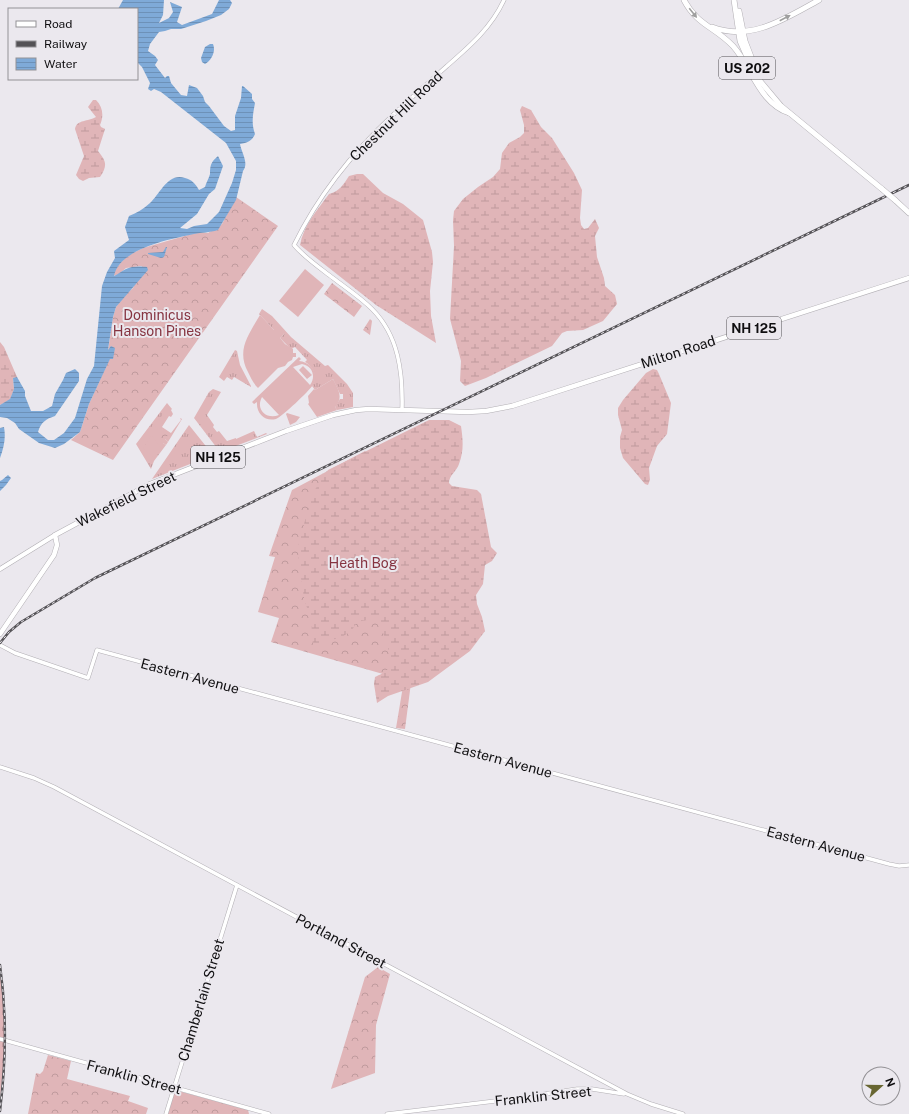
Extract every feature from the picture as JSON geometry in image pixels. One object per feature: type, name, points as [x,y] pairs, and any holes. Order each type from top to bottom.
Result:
[{"type":"highway","name":"US 202","points":[[684,0],[694,16],[732,46],[740,55],[763,92],[781,110],[789,113]]},
{"type":"highway","points":[[734,0],[740,32]]},
{"type":"highway","points":[[738,0],[740,32]]},
{"type":"highway","points":[[704,24],[725,32],[749,32],[768,26],[819,0]]},
{"type":"highway","name":"US 202","points":[[740,32],[747,59],[755,75],[770,94],[789,113],[909,213]]},
{"type":"main road","name":"Milton Road","points":[[468,412],[492,410],[518,404],[909,278]]},
{"type":"main road","name":"Wakefield Street","points":[[0,569],[55,535],[150,484],[326,417],[351,411],[370,409],[468,412]]},
{"type":"main road","points":[[0,634],[54,555],[57,545],[55,535]]},
{"type":"street","name":"Chestnut Hill Road","points":[[402,410],[399,362],[394,344],[386,326],[367,304],[308,259],[294,245],[320,201],[349,160],[383,124],[478,38],[493,20],[504,0]]},
{"type":"street","name":"Eastern Avenue","points":[[0,644],[15,653],[88,678],[97,650],[889,864],[900,866],[909,865]]},
{"type":"street","name":"Portland Street","points":[[0,767],[34,778],[49,785],[627,1094],[651,1104],[683,1114]]},
{"type":"street","name":"Chamberlain Street","points":[[166,1114],[237,886]]},
{"type":"street","name":"Franklin Street","points":[[0,1039],[269,1114]]},
{"type":"street","name":"Franklin Street","points":[[387,1114],[512,1099],[577,1089],[592,1089],[627,1094]]},
{"type":"green space","points":[[93,100],[96,100],[102,112],[100,125],[105,129],[98,151],[104,160],[105,166],[100,177],[89,178],[83,181],[76,175],[84,156],[75,129],[80,122],[96,117],[88,107]]},
{"type":"green space","points":[[522,106],[531,110],[541,127],[552,138],[574,173],[582,190],[581,225],[584,229],[588,228],[595,219],[599,228],[595,236],[597,257],[605,286],[615,295],[617,304],[603,321],[583,330],[567,331],[562,333],[552,346],[486,378],[465,386],[460,381],[461,361],[450,319],[454,246],[454,211],[463,199],[493,177],[500,169],[502,153],[509,143],[524,133],[524,125],[520,110]]},
{"type":"green space","points":[[363,174],[383,193],[403,204],[423,220],[432,252],[433,262],[430,291],[431,316],[436,343],[376,305],[300,245],[304,231],[329,194],[339,189],[349,176]]},
{"type":"green space","name":"Dominicus Hanson Pines","points":[[236,197],[278,226],[113,460],[71,440],[80,432],[89,404],[110,358],[113,359],[108,351],[116,307],[126,294],[133,288],[142,266],[126,268],[119,274],[113,276],[116,268],[127,256],[143,248],[195,233],[208,233],[222,224]]},
{"type":"green space","points":[[305,269],[324,285],[298,317],[279,301]]},
{"type":"green space","points":[[332,283],[362,306],[354,317],[324,294]]},
{"type":"green space","points":[[262,309],[272,316],[291,337],[325,366],[328,365],[347,384],[353,393],[353,407],[337,410],[335,407],[340,399],[343,399],[343,394],[340,394],[333,379],[315,390],[312,386],[315,379],[313,369],[305,362],[307,360],[295,347],[291,349],[280,338],[284,334],[274,330],[259,314]]},
{"type":"green space","points":[[260,315],[274,330],[278,327],[284,334],[280,338],[285,344],[293,349],[293,353],[296,353],[296,357],[293,357],[292,360],[285,366],[278,368],[258,388],[248,372],[243,356],[245,342]]},
{"type":"green space","points":[[370,319],[372,321],[370,335],[363,330]]},
{"type":"green space","points":[[0,342],[4,347],[17,377],[13,378],[14,389],[10,400],[0,405]]},
{"type":"green space","points":[[235,350],[237,351],[240,365],[251,387],[234,377],[232,380],[227,377],[224,381],[219,377]]},
{"type":"green space","points":[[299,357],[301,359],[299,361],[311,366],[315,373],[315,381],[313,385],[296,403],[276,419],[272,420],[262,416],[258,410],[257,402],[254,404],[252,402]],"holes":[[[302,364],[311,369],[313,379],[310,385],[293,367]],[[262,397],[279,415],[270,416],[263,413],[260,406]]]},
{"type":"green space","points":[[303,366],[312,375],[307,379],[299,370]]},
{"type":"green space","points":[[653,369],[657,370],[671,403],[667,434],[657,446],[649,468],[650,480],[648,485],[645,484],[623,458],[620,448],[620,437],[622,430],[618,415],[618,408],[646,373]]},
{"type":"green space","points":[[333,379],[340,397],[338,404],[335,407],[337,410],[317,417],[308,404],[308,396],[314,389],[315,390]]},
{"type":"green space","points":[[213,389],[221,392],[207,415],[214,425],[213,427],[217,432],[219,431],[227,441],[236,439],[254,431],[257,437],[266,433],[267,434],[220,452],[194,418],[209,392]]},
{"type":"green space","points":[[167,403],[172,409],[173,414],[171,417],[169,416],[162,427],[171,433],[181,420],[180,418],[182,419],[168,442],[165,439],[162,429],[163,443],[166,445],[154,461],[151,469],[136,444]]},
{"type":"green space","points":[[164,413],[168,416],[159,430],[154,426]]},
{"type":"green space","points":[[286,414],[300,417],[296,422],[290,425]]},
{"type":"green space","name":"Heath Bog","points":[[429,420],[449,420],[461,426],[463,441],[462,455],[458,466],[449,480],[449,483],[452,486],[477,490],[481,494],[491,547],[497,553],[492,561],[485,565],[483,584],[476,595],[477,604],[485,631],[470,651],[428,682],[388,696],[377,703],[374,684],[375,677],[388,669],[390,665],[388,646],[379,623],[372,619],[357,622],[352,630],[342,637],[328,641],[319,646],[313,645],[311,621],[304,598],[298,547],[312,494],[328,470]]},
{"type":"green space","points":[[189,425],[213,455],[152,479]]},
{"type":"green space","points":[[162,429],[169,434],[165,439],[168,442],[166,445],[163,443],[162,444],[154,437]]},
{"type":"green space","points":[[151,436],[162,448],[154,458],[143,448]]},
{"type":"green space","name":"Heath Bog","points":[[365,451],[416,644],[405,729],[396,728],[404,680],[271,642],[279,618],[258,612],[275,557],[269,556],[292,490]]},
{"type":"green space","points":[[378,967],[390,974],[376,1025],[375,1073],[331,1089],[365,977]]},
{"type":"green space","points":[[0,976],[3,991],[5,1036],[0,1097]]},
{"type":"green space","points":[[48,1055],[71,1061],[67,1079],[130,1096],[128,1101],[148,1108],[146,1114],[28,1114],[36,1073],[40,1074],[43,1071]]},
{"type":"green space","points":[[175,1090],[248,1110],[249,1114],[168,1114]]},
{"type":"water","points":[[123,0],[164,0],[163,15],[159,23],[169,18],[173,12],[170,2],[182,7],[177,22],[182,25],[212,14],[219,0],[230,0],[232,3],[229,9],[221,15],[181,29],[171,29],[159,32],[150,44],[148,51],[158,60],[155,65],[165,78],[169,76],[171,83],[181,95],[187,96],[189,85],[197,88],[203,96],[205,102],[224,126],[231,131],[235,130],[235,116],[243,86],[252,94],[252,99],[255,103],[253,122],[255,134],[249,141],[240,144],[245,162],[245,168],[236,200],[218,230],[197,233],[159,242],[135,252],[125,259],[118,267],[114,276],[128,268],[133,267],[147,267],[148,270],[116,307],[108,350],[111,346],[115,348],[113,359],[110,359],[89,404],[80,432],[64,444],[55,448],[39,443],[19,429],[15,423],[7,418],[0,417],[0,405],[10,399],[14,389],[13,378],[17,377],[25,391],[25,396],[31,411],[43,411],[52,406],[55,394],[66,373],[75,369],[79,373],[79,381],[55,416],[44,421],[38,432],[48,440],[54,440],[64,433],[75,418],[87,379],[94,366],[102,286],[107,272],[115,258],[114,251],[129,240],[125,227],[129,216],[140,211],[150,203],[165,185],[174,178],[179,177],[190,180],[199,190],[205,187],[210,174],[211,164],[218,156],[223,166],[215,189],[209,194],[197,214],[180,228],[187,229],[194,226],[207,224],[219,212],[236,170],[236,161],[226,143],[161,92],[154,89],[151,91],[148,89],[150,83],[142,67],[138,63],[138,8],[119,8]]},
{"type":"water","points":[[213,44],[214,52],[210,60],[205,64],[202,62],[201,58],[205,47]]},
{"type":"water","points":[[166,247],[164,257],[161,258],[148,254],[163,252]]},
{"type":"water","points":[[4,427],[5,435],[3,450],[0,458],[0,428]]},
{"type":"water","points":[[8,475],[11,478],[0,491],[0,481]]},
{"type":"railway","points":[[0,643],[9,632],[21,622],[95,578],[909,185]]},
{"type":"railway","points":[[0,965],[5,1020],[4,1074],[0,1111]]}]
